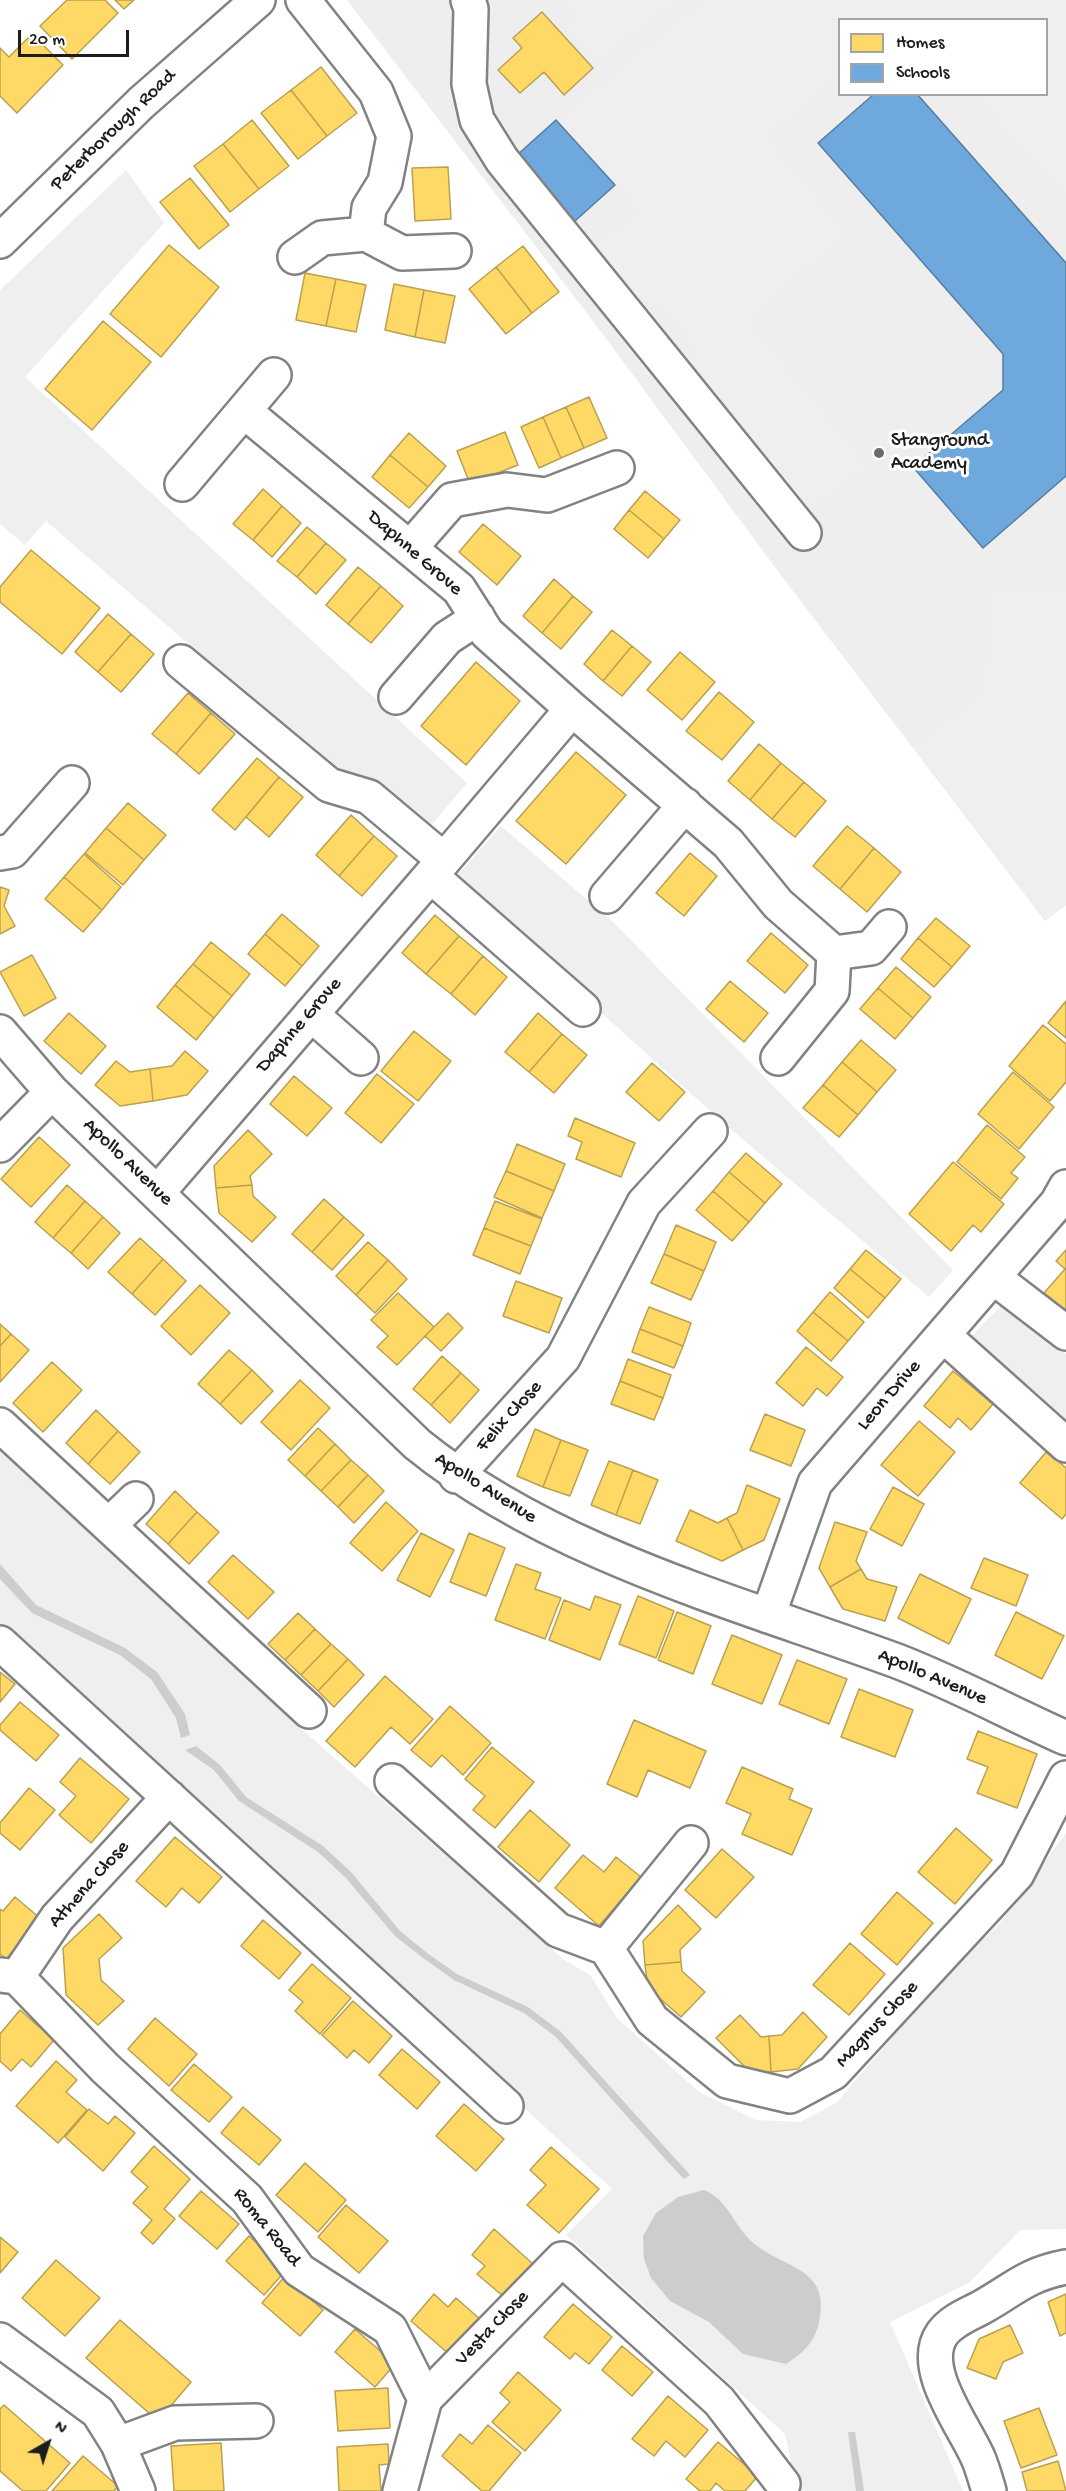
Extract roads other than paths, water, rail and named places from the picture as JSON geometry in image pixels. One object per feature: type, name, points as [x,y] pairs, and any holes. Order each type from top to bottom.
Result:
[{"type":"street","name":"Peterborough Road","points":[[0,241],[141,103],[258,0]]},
{"type":"street","points":[[303,0],[376,92],[394,136],[385,182],[369,208],[366,234]]},
{"type":"street","points":[[468,0],[471,9],[469,84],[477,120],[502,160],[804,533]]},
{"type":"street","points":[[295,256],[322,238],[366,234],[402,253],[454,251]]},
{"type":"street","points":[[182,484],[274,375]]},
{"type":"street","name":"Daphne Grove","points":[[244,411],[459,589],[488,633],[572,709],[728,843],[777,904],[834,953]]},
{"type":"street","points":[[410,548],[452,500],[507,490],[547,495],[617,468]]},
{"type":"street","points":[[396,697],[447,638],[478,618]]},
{"type":"street","points":[[181,662],[329,785],[369,797],[437,868],[583,1009]]},
{"type":"street","name":"Daphne Grove","points":[[158,1192],[572,709]]},
{"type":"street","points":[[0,853],[12,851],[72,783]]},
{"type":"street","points":[[607,896],[685,805]]},
{"type":"street","points":[[778,1058],[832,991],[834,953],[871,948],[889,927]]},
{"type":"street","points":[[311,1014],[361,1058]]},
{"type":"street","name":"Apollo Avenue","points":[[0,1032],[52,1092],[417,1444],[456,1476],[543,1526],[613,1557],[900,1663],[1066,1738]]},
{"type":"street","points":[[0,1146],[52,1092]]},
{"type":"street","name":"Felix Close","points":[[456,1476],[563,1358],[644,1203],[710,1131]]},
{"type":"street","name":"Leon Drive","points":[[768,1616],[815,1483],[1061,1195]]},
{"type":"street","points":[[993,1277],[1066,1333]]},
{"type":"street","points":[[943,1335],[1066,1445]]},
{"type":"street","points":[[0,1425],[309,1711]]},
{"type":"street","points":[[109,1525],[136,1499]]},
{"type":"street","points":[[0,1643],[506,2106]]},
{"type":"street","name":"Magnus Close","points":[[606,1948],[652,2020],[728,2081],[790,2096],[833,2073],[1017,1874],[1066,1779]]},
{"type":"street","points":[[392,1781],[558,1930],[606,1948],[692,1843]]},
{"type":"street","name":"Athena Close","points":[[8,1976],[57,1918],[169,1797]]},
{"type":"street","name":"Roma Road","points":[[8,1976],[247,2199],[299,2270],[390,2329],[425,2399]]},
{"type":"street","name":"Vesta Close","points":[[425,2399],[562,2259],[719,2401],[783,2484]]},
{"type":"street","points":[[989,2491],[979,2460],[941,2387],[935,2354],[942,2334],[959,2319],[1040,2272],[1066,2267]]},
{"type":"street","points":[[0,2340],[98,2412],[118,2444],[138,2491]]},
{"type":"street","points":[[400,2491],[425,2399]]},
{"type":"street","points":[[118,2444],[175,2423],[256,2421]]},
{"type":"place","name":"Stanground Academy","points":[[879,453]]}]
